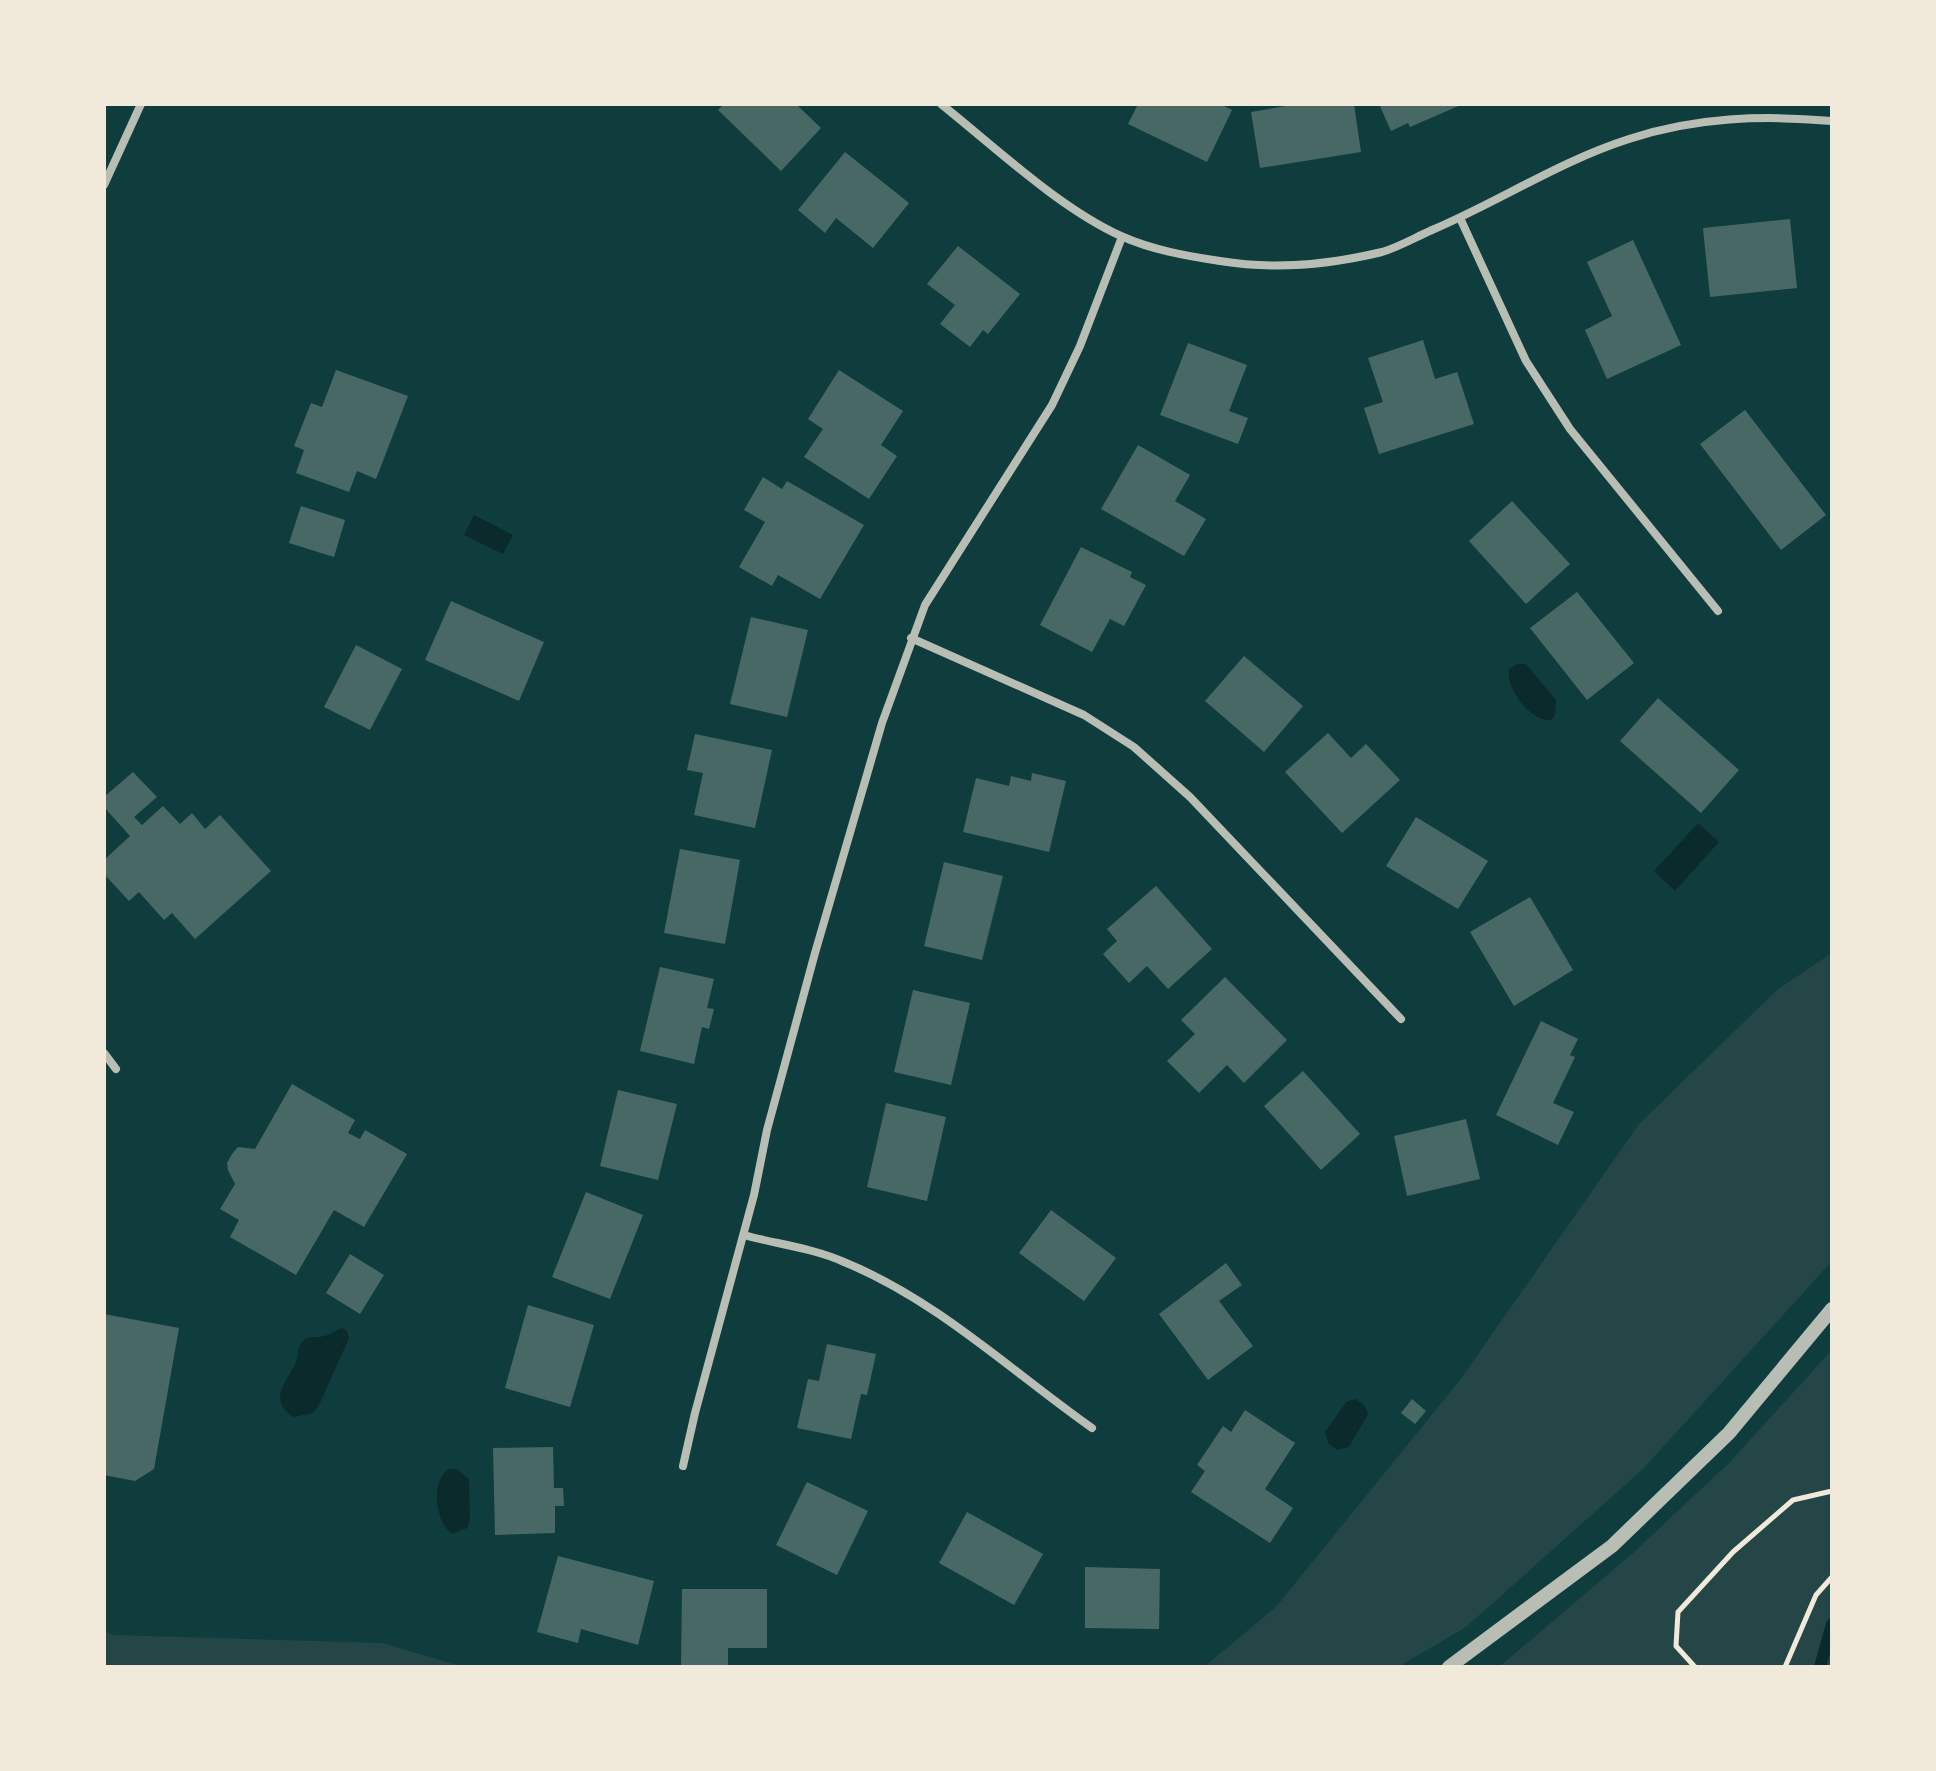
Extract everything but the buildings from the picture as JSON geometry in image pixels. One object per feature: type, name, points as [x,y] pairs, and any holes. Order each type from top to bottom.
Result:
[{"type":"street","points":[[104,185],[141,104]]},
{"type":"street","points":[[941,104],[1079,213],[1122,237],[1170,252],[1254,267],[1320,265],[1384,251],[1460,218],[1579,158],[1629,138],[1731,118],[1832,121]]},
{"type":"street","points":[[1460,218],[1526,361],[1570,429],[1718,611]]},
{"type":"street","points":[[683,1466],[815,953],[882,723],[911,638],[925,605],[1052,405],[1080,346],[1122,237]]},
{"type":"street","points":[[911,638],[1084,715],[1134,747],[1190,797],[1401,1019]]},
{"type":"street","points":[[104,1053],[116,1069]]},
{"type":"street","points":[[744,1235],[841,1260],[874,1275],[929,1306],[1092,1428]]},
{"type":"street","points":[[1449,1667],[1612,1546],[1729,1433],[1832,1309]]},
{"type":"path","points":[[1695,1667],[1676,1646],[1678,1612],[1733,1552],[1793,1500],[1832,1491]]},
{"type":"path","points":[[1785,1667],[1816,1595],[1832,1577]]},
{"type":"shaded area","points":[[474,515],[513,535],[503,554],[464,535]]},
{"type":"shaded area","points":[[1517,664],[1526,664],[1556,700],[1555,715],[1551,720],[1535,716],[1515,694],[1509,669]]},
{"type":"shaded area","points":[[1698,823],[1719,842],[1675,891],[1654,871]]},
{"type":"shaded area","points":[[1832,953],[1832,1261],[1643,1469],[1466,1627],[1398,1667],[1204,1667],[1276,1607],[1460,1380],[1639,1124],[1777,990]]},
{"type":"shaded area","points":[[342,1328],[349,1338],[320,1403],[313,1413],[293,1417],[285,1410],[280,1397],[302,1341]]},
{"type":"shaded area","points":[[1832,1350],[1832,1667],[1499,1667],[1633,1553],[1730,1462]]},
{"type":"shaded area","points":[[1356,1399],[1364,1405],[1368,1414],[1349,1447],[1337,1450],[1328,1443],[1325,1432],[1346,1402]]},
{"type":"shaded area","points":[[449,1469],[457,1469],[469,1479],[470,1520],[467,1528],[452,1534],[442,1520],[437,1501],[439,1482]]},
{"type":"shaded area","points":[[104,1631],[113,1635],[382,1643],[464,1667],[104,1667]]},
{"type":"waterway","points":[[1820,1667],[1832,1624]]}]
